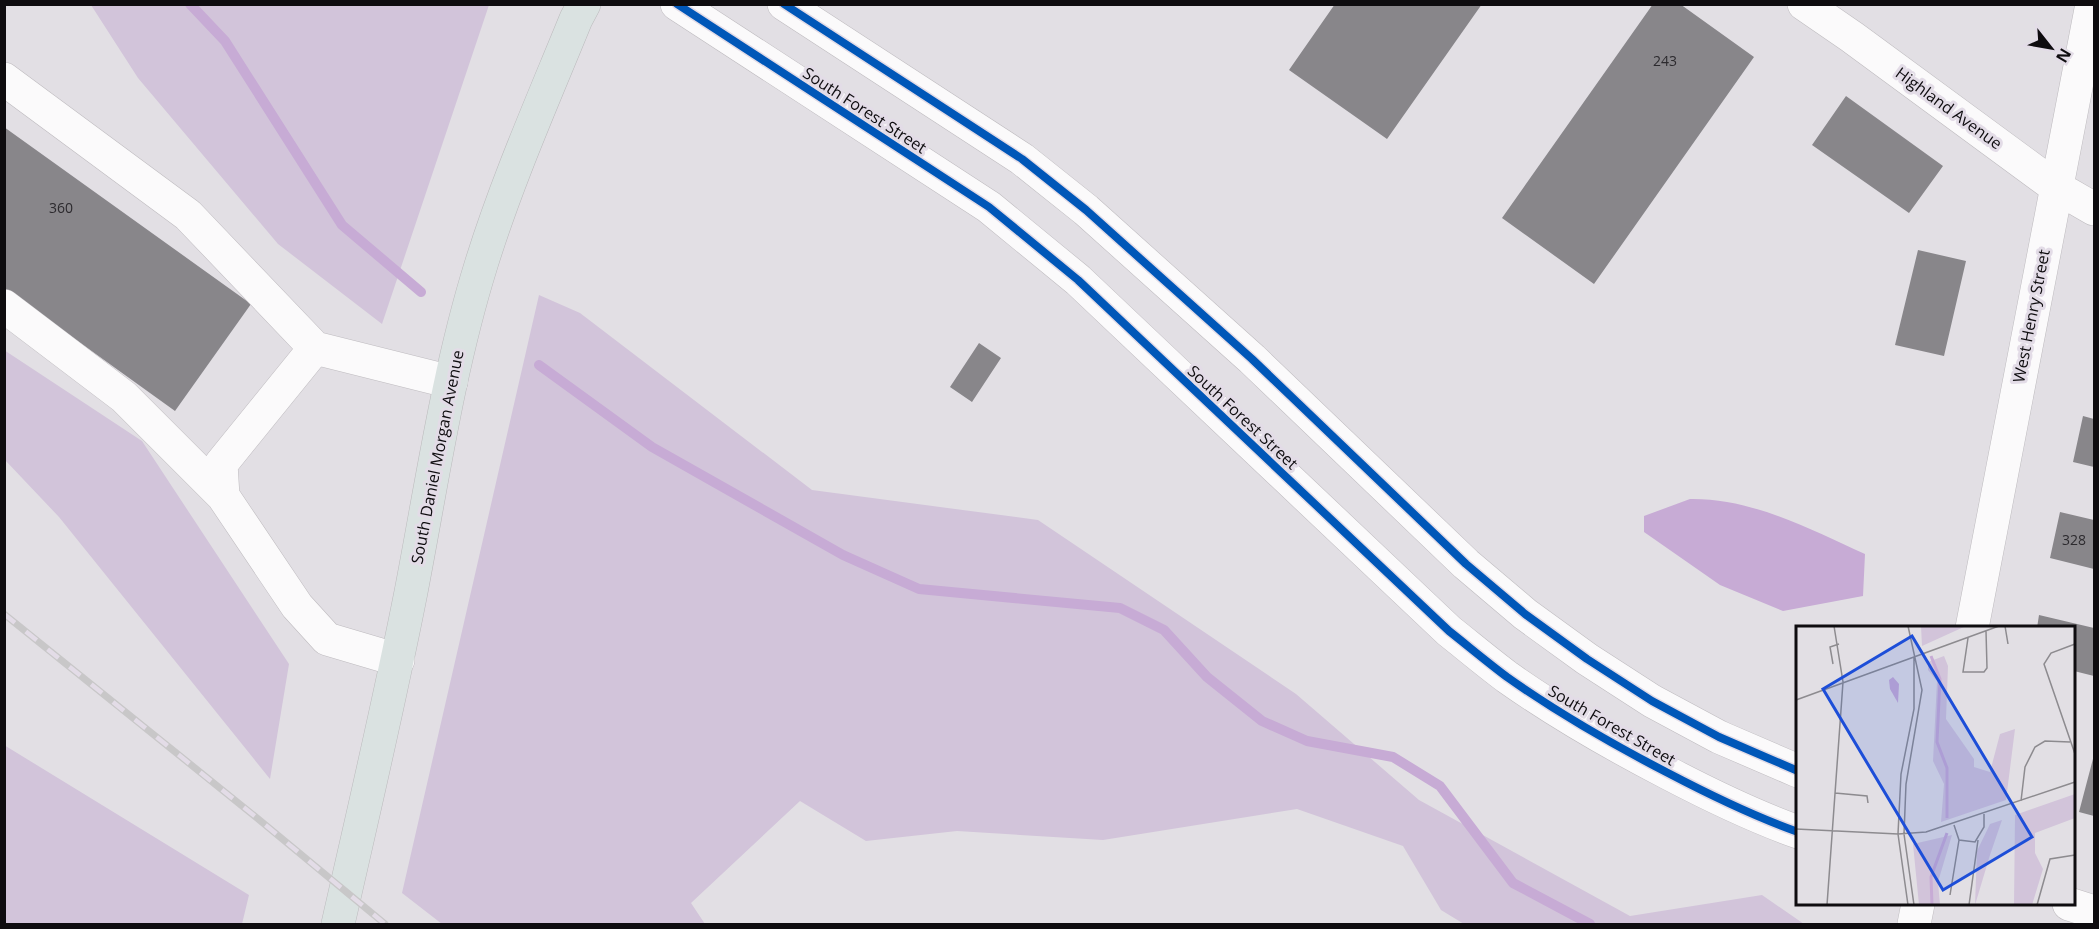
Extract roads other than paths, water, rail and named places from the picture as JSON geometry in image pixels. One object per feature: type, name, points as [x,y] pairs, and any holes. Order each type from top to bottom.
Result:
[{"type":"main road","name":"South Daniel Morgan Avenue","points":[[338,924],[398,660],[451,382],[475,289],[530,133],[584,4]]},
{"type":"street","name":"South Forest Street","points":[[677,4],[989,207],[1078,280],[1449,631],[1506,676],[1566,716],[1632,755],[1703,791],[1796,832]]},
{"type":"street","points":[[784,4],[1022,159],[1086,210],[1252,359],[1466,564],[1525,614],[1587,659],[1652,701],[1719,737],[1796,771]]},
{"type":"street","name":"Highland Avenue","points":[[1804,4],[2056,187],[2094,209]]},
{"type":"street","name":"West Henry Street","points":[[1972,626],[2092,4]]},
{"type":"street","points":[[4,79],[188,215],[315,348],[451,382]]},
{"type":"street","points":[[4,306],[124,397],[224,496],[297,606],[327,639],[398,660]]},
{"type":"street","points":[[224,496],[221,464],[315,348]]},
{"type":"street","points":[[1914,924],[1918,905]]},
{"type":"street","points":[[2075,905],[2094,912]]},
{"type":"waterway","points":[[190,4],[225,41],[342,225],[421,292]]},
{"type":"waterway","points":[[539,365],[652,447],[843,555],[919,589],[1120,608],[1164,630],[1207,677],[1262,721],[1307,741],[1393,757],[1440,786],[1513,883],[1590,924]]},
{"type":"railway","points":[[4,614],[385,924]]}]
